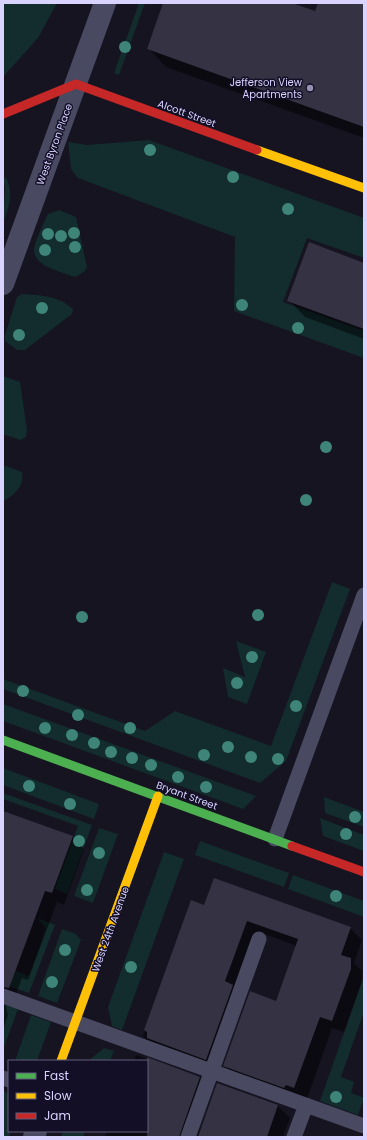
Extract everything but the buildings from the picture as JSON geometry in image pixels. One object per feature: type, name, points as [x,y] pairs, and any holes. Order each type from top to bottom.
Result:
[{"type":"street","name":"West Byron Place","points":[[3,284],[105,3]]},
{"type":"street","points":[[3,114],[76,84]]},
{"type":"street","name":"Alcott Street","points":[[76,84],[364,188]]},
{"type":"street","name":"Bryant Street","points":[[3,740],[364,872]]},
{"type":"street","name":"West 24th Avenue","points":[[61,1060],[158,796]]},
{"type":"lane","points":[[275,839],[364,595]]},
{"type":"lane","points":[[188,1137],[259,939]]},
{"type":"lane","points":[[3,996],[364,1126]]},
{"type":"lane","points":[[294,1137],[306,1105]]},
{"type":"green space","points":[[3,3],[57,3],[38,38],[3,77]]},
{"type":"green space","points":[[139,3],[145,3],[119,75],[114,73]]},
{"type":"green space","points":[[149,140],[364,218],[364,258],[307,238],[283,302],[364,331],[364,358],[234,311],[235,237],[78,178],[71,169],[68,142],[87,145]]},
{"type":"green space","points":[[6,177],[10,189],[10,200],[3,223],[5,188],[3,179]]},
{"type":"green space","points":[[59,210],[76,217],[87,267],[85,271],[75,277],[50,268],[38,260],[35,255],[34,249],[36,241],[48,214]]},
{"type":"green space","points":[[22,294],[42,296],[62,301],[73,309],[72,314],[25,350],[17,350],[5,341],[5,335],[17,297]]},
{"type":"green space","points":[[3,376],[20,382],[27,430],[26,437],[20,440],[3,434]]},
{"type":"green space","points":[[3,465],[22,472],[22,482],[18,490],[3,502]]},
{"type":"green space","points":[[332,582],[350,589],[286,761],[260,783],[3,689],[3,679],[145,731],[175,711],[271,746]]},
{"type":"green space","points":[[236,641],[266,652],[247,704],[228,697],[223,668],[245,677]]},
{"type":"green space","points":[[3,704],[256,796],[243,809],[3,721]]},
{"type":"green space","points":[[3,768],[99,804],[94,819],[3,785]]},
{"type":"green space","points":[[3,793],[92,825],[67,894],[55,889],[78,826],[3,799]]},
{"type":"green space","points":[[324,797],[364,812],[364,827],[325,813]]},
{"type":"green space","points":[[320,818],[364,835],[364,851],[323,836]]},
{"type":"green space","points":[[99,828],[118,834],[93,903],[74,896]]},
{"type":"green space","points":[[200,841],[289,873],[284,887],[195,855]]},
{"type":"green space","points":[[164,852],[184,859],[122,1030],[112,1026],[108,1007]]},
{"type":"green space","points":[[293,875],[364,901],[364,917],[288,889]]},
{"type":"green space","points":[[37,918],[55,925],[29,993],[3,984],[3,966],[29,976],[46,928]]},
{"type":"green space","points":[[62,929],[76,934],[81,940],[57,1003],[38,996]]},
{"type":"green space","points":[[364,976],[364,1012],[341,1077],[354,1082],[351,1093],[364,1098],[358,1115],[320,1101]]},
{"type":"green space","points":[[3,1003],[18,1009],[3,1050]]},
{"type":"green space","points":[[31,1015],[51,1022],[37,1060],[15,1060]]},
{"type":"green space","points":[[104,1048],[114,1051],[110,1060],[89,1060]]},
{"type":"green space","points":[[3,1090],[8,1094],[8,1132],[11,1132],[9,1137],[3,1137]]},
{"type":"green space","points":[[63,1132],[85,1132],[83,1137],[61,1137]]},
{"type":"traffic: fast","points":[[3,740],[292,846]]},
{"type":"traffic: slow","points":[[257,150],[364,188]]},
{"type":"traffic: slow","points":[[61,1060],[158,796]]},
{"type":"traffic: jam","points":[[3,114],[76,84],[257,150]]},
{"type":"traffic: jam","points":[[292,846],[364,872]]},
{"type":"place","name":"Jefferson View Apartments","points":[[310,88]]}]
